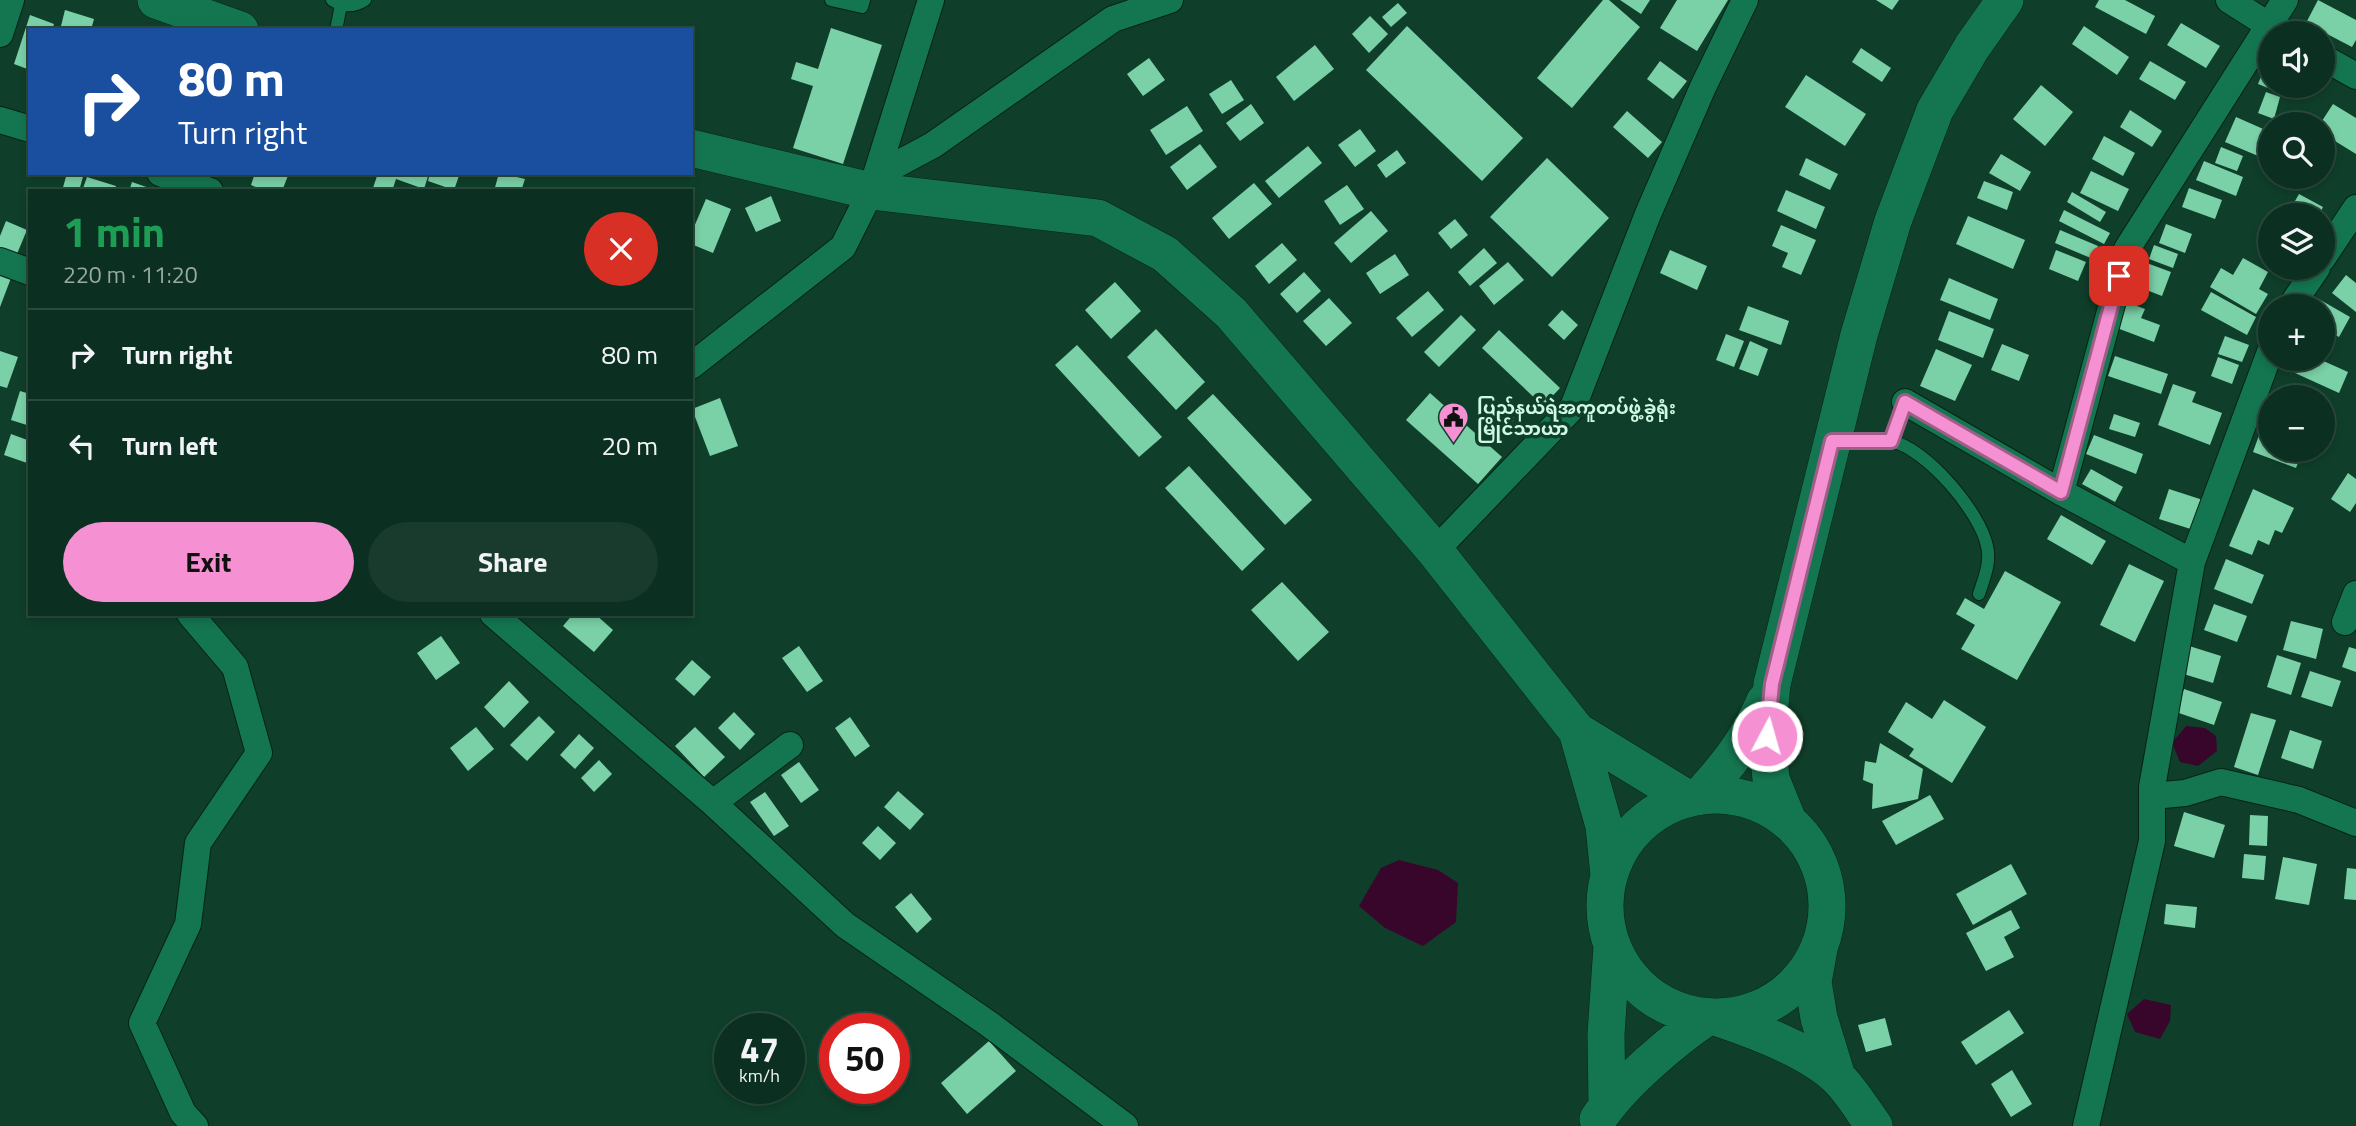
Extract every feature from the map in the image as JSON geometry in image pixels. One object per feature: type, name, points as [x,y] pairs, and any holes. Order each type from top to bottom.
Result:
[{"type":"main road","points":[[156,0],[234,28]]},
{"type":"main road","points":[[1788,821],[1771,779],[1767,736],[1772,684],[1859,335],[1893,221],[1935,110],[1972,47],[2005,0]]},
{"type":"main road","points":[[693,148],[874,183],[1098,218],[1165,254],[1231,313],[1436,551],[1577,731],[1604,826],[1609,875],[1606,921],[1612,946],[1600,1116]]},
{"type":"main road","points":[[1694,797],[1730,763],[1750,734],[1772,684]]},
{"type":"main road","points":[[1577,731],[1694,797]]},
{"type":"main road","points":[[1609,875],[1624,844],[1644,820],[1671,804],[1694,797],[1732,795],[1762,804],[1788,821],[1810,846],[1823,877],[1827,911],[1812,982],[1819,1018],[1837,1077]]},
{"type":"main road","points":[[1600,1116],[1684,1032],[1712,1017],[1750,1012],[1780,997],[1804,974],[1820,944]]},
{"type":"main road","points":[[1612,946],[1634,981],[1667,1006],[1754,1030],[1800,1052],[1837,1077],[1874,1126]]},
{"type":"street","points":[[0,34],[11,0]]},
{"type":"street","points":[[693,364],[843,247],[874,183],[931,0]]},
{"type":"street","points":[[874,183],[1114,19],[1170,0]]},
{"type":"street","points":[[1436,551],[1573,407],[1648,214],[1703,87],[1745,0]]},
{"type":"street","points":[[2229,0],[2262,21]]},
{"type":"street","points":[[2277,21],[2285,0]]},
{"type":"street","points":[[2061,492],[2127,249],[2258,53]]},
{"type":"street","points":[[2335,64],[2356,76]]},
{"type":"street","points":[[0,120],[28,128]]},
{"type":"street","points":[[170,181],[202,189]]},
{"type":"street","points":[[2335,240],[2356,208]]},
{"type":"street","points":[[0,261],[28,271]]},
{"type":"street","points":[[2086,1126],[2152,841],[2152,796],[2192,562],[2263,371]]},
{"type":"street","points":[[1905,402],[2061,492],[2192,562]]},
{"type":"street","points":[[2345,622],[2356,594]]},
{"type":"street","points":[[192,616],[235,667],[259,753],[198,843],[188,923],[142,1023],[183,1114],[195,1126]]},
{"type":"street","points":[[496,616],[713,803],[845,925],[989,1024],[1125,1126]]},
{"type":"street","points":[[713,803],[790,745]]},
{"type":"street","points":[[2152,796],[2185,793],[2221,782],[2299,800],[2356,823]]},
{"type":"lane","points":[[335,28],[337,2],[350,6],[365,0]]},
{"type":"lane","points":[[831,0],[862,7],[864,0]]},
{"type":"lane","points":[[1891,441],[1905,402]]},
{"type":"lane","points":[[1832,441],[1891,441],[1912,450],[1933,467],[1958,494],[1987,546],[1988,566],[1979,594]]},
{"type":"shaded area","points":[[2186,726],[2205,728],[2216,736],[2217,751],[2198,766],[2180,762],[2172,743]]},
{"type":"shaded area","points":[[1399,860],[1438,870],[1458,883],[1456,922],[1423,946],[1385,928],[1359,906],[1381,868]]},
{"type":"shaded area","points":[[2144,999],[2171,1005],[2170,1021],[2160,1039],[2135,1032],[2127,1014]]},
{"type":"building","points":[[1603,0],[1609,0],[1640,27],[1572,108],[1537,78]]},
{"type":"building","points":[[1620,0],[1650,0],[1641,14]]},
{"type":"building","points":[[1677,0],[1728,0],[1697,51],[1660,28]]},
{"type":"building","points":[[1876,0],[1899,0],[1892,10]]},
{"type":"building","points":[[2099,0],[2125,0],[2155,16],[2146,34],[2095,7]]},
{"type":"building","points":[[2318,0],[2356,20],[2356,40],[2352,47],[2335,38],[2335,21],[2307,21]]},
{"type":"building","points":[[1398,3],[1407,13],[1391,27],[1382,17]]},
{"type":"building","points":[[65,10],[94,19],[92,28],[60,28]]},
{"type":"building","points":[[30,15],[54,24],[53,28],[28,28],[28,69],[14,64]]},
{"type":"building","points":[[1370,16],[1388,34],[1369,53],[1352,34]]},
{"type":"building","points":[[2181,23],[2220,46],[2206,68],[2167,45]]},
{"type":"building","points":[[1407,26],[1523,138],[1482,181],[1366,70]]},
{"type":"building","points":[[2084,26],[2129,57],[2117,75],[2072,44]]},
{"type":"building","points":[[831,28],[882,45],[843,164],[793,148],[813,86],[791,79],[796,62],[818,69]]},
{"type":"building","points":[[1315,45],[1334,69],[1294,101],[1276,77]]},
{"type":"building","points":[[1861,48],[1891,68],[1882,82],[1852,62]]},
{"type":"building","points":[[1149,58],[1165,80],[1143,96],[1127,74]]},
{"type":"building","points":[[1660,61],[1687,81],[1673,99],[1647,79]]},
{"type":"building","points":[[2150,61],[2186,82],[2175,100],[2139,79]]},
{"type":"building","points":[[1806,75],[1866,114],[1845,146],[1785,107]]},
{"type":"building","points":[[1231,80],[1244,100],[1222,114],[1209,94]]},
{"type":"building","points":[[2041,85],[2073,112],[2045,146],[2013,119]]},
{"type":"building","points":[[2264,98],[2280,98],[2276,112],[2258,112]]},
{"type":"building","points":[[1251,104],[1264,123],[1240,141],[1226,123]]},
{"type":"building","points":[[2333,104],[2356,118],[2356,154],[2335,141],[2335,112],[2328,112]]},
{"type":"building","points":[[1187,106],[1203,131],[1166,155],[1150,130]]},
{"type":"building","points":[[2130,110],[2162,131],[2152,147],[2120,127]]},
{"type":"building","points":[[1627,111],[1662,142],[1648,158],[1613,127]]},
{"type":"building","points":[[2236,117],[2258,127],[2258,156],[2225,142]]},
{"type":"building","points":[[1360,129],[1376,151],[1355,167],[1338,145]]},
{"type":"building","points":[[2104,136],[2135,153],[2123,176],[2092,159]]},
{"type":"building","points":[[1200,144],[1217,167],[1187,190],[1170,167]]},
{"type":"building","points":[[1308,146],[1322,163],[1279,198],[1265,181]]},
{"type":"building","points":[[2221,147],[2243,156],[2237,171],[2215,163]]},
{"type":"building","points":[[1397,150],[1406,163],[1386,178],[1377,165]]},
{"type":"building","points":[[2001,154],[2031,172],[2020,191],[1989,173]]},
{"type":"building","points":[[1547,158],[1609,218],[1552,277],[1490,217]]},
{"type":"building","points":[[1806,158],[1838,174],[1830,190],[1799,175]]},
{"type":"building","points":[[2204,161],[2243,177],[2236,196],[2196,180]]},
{"type":"building","points":[[2091,171],[2129,189],[2118,211],[2080,193]]},
{"type":"building","points":[[66,175],[83,175],[80,189],[63,189]]},
{"type":"building","points":[[254,175],[288,175],[283,189],[260,189],[251,185]]},
{"type":"building","points":[[377,175],[428,175],[424,189],[396,179],[393,189],[373,189]]},
{"type":"building","points":[[430,175],[459,175],[454,189],[428,181]]},
{"type":"building","points":[[498,175],[525,179],[522,189],[495,189]]},
{"type":"building","points":[[87,177],[116,186],[115,189],[83,189]]},
{"type":"building","points":[[1984,181],[2013,192],[2007,210],[1977,198]]},
{"type":"building","points":[[132,182],[152,189],[130,189]]},
{"type":"building","points":[[1254,183],[1272,204],[1229,239],[1212,218]]},
{"type":"building","points":[[1347,185],[1364,209],[1340,225],[1324,201]]},
{"type":"building","points":[[2189,188],[2222,200],[2215,219],[2182,207]]},
{"type":"building","points":[[1786,190],[1825,207],[1816,229],[1777,211]]},
{"type":"building","points":[[2072,192],[2106,212],[2100,222],[2067,202]]},
{"type":"building","points":[[2299,194],[2316,203],[2294,203]]},
{"type":"building","points":[[771,196],[781,221],[756,232],[745,208]]},
{"type":"building","points":[[706,199],[731,209],[713,253],[693,245],[693,229]]},
{"type":"building","points":[[2064,210],[2110,233],[2104,244],[2059,221]]},
{"type":"building","points":[[1371,211],[1388,231],[1351,263],[1334,243]]},
{"type":"building","points":[[1968,216],[2025,240],[2013,269],[1956,244]]},
{"type":"building","points":[[1455,219],[1468,235],[1451,249],[1438,233]]},
{"type":"building","points":[[6,221],[27,230],[14,261],[0,256],[0,236]]},
{"type":"building","points":[[2166,224],[2192,234],[2185,253],[2159,243]]},
{"type":"building","points":[[1781,225],[1816,240],[1801,275],[1782,267],[1788,253],[1772,246]]},
{"type":"building","points":[[2060,230],[2098,246],[2093,259],[2055,243]]},
{"type":"building","points":[[1282,243],[1297,260],[1269,284],[1255,266]]},
{"type":"building","points":[[2154,245],[2178,254],[2173,268],[2149,259]]},
{"type":"building","points":[[1484,248],[1497,263],[1470,286],[1458,272]]},
{"type":"building","points":[[1670,250],[1707,266],[1697,290],[1660,273]]},
{"type":"building","points":[[2056,250],[2086,262],[2078,281],[2049,269]]},
{"type":"building","points":[[1395,254],[1409,275],[1380,294],[1366,273]]},
{"type":"building","points":[[2243,258],[2258,266],[2258,280],[2264,280],[2259,289],[2268,294],[2258,294],[2256,314],[2210,287],[2221,268],[2233,275]]},
{"type":"building","points":[[1508,262],[1524,280],[1494,305],[1479,286]]},
{"type":"building","points":[[2144,262],[2171,272],[2162,296],[2136,286]]},
{"type":"building","points":[[1304,272],[1321,291],[1297,313],[1280,294]]},
{"type":"building","points":[[0,274],[11,278],[0,307]]},
{"type":"building","points":[[2346,275],[2356,283],[2356,312],[2335,294],[2332,293]]},
{"type":"building","points":[[1949,278],[1998,299],[1990,320],[1940,300]]},
{"type":"building","points":[[1115,282],[1141,311],[1111,339],[1085,310]]},
{"type":"building","points":[[1428,291],[1444,310],[1412,337],[1396,318]]},
{"type":"building","points":[[2211,292],[2256,317],[2247,335],[2201,310]]},
{"type":"building","points":[[1329,298],[1352,323],[1326,346],[1303,321]]},
{"type":"building","points":[[2126,302],[2145,309],[2141,318],[2160,325],[2154,342],[2117,328]]},
{"type":"building","points":[[1748,306],[1789,321],[1781,345],[1739,330]]},
{"type":"building","points":[[2335,308],[2350,317],[2339,337],[2335,335]]},
{"type":"building","points":[[1562,310],[1578,325],[1564,340],[1548,325]]},
{"type":"building","points":[[1949,311],[1994,329],[1983,358],[1938,340]]},
{"type":"building","points":[[1461,315],[1476,330],[1439,367],[1424,352]]},
{"type":"building","points":[[1156,329],[1205,382],[1176,410],[1127,357]]},
{"type":"building","points":[[1499,330],[1560,388],[1543,406],[1482,348]]},
{"type":"building","points":[[1726,334],[1744,341],[1734,367],[1716,360]]},
{"type":"building","points":[[2225,336],[2249,345],[2242,362],[2218,354]]},
{"type":"building","points":[[1750,341],[1768,349],[1758,376],[1739,369]]},
{"type":"building","points":[[2002,344],[2029,355],[2019,381],[1991,370]]},
{"type":"building","points":[[1077,345],[1162,437],[1139,457],[1055,365]]},
{"type":"building","points":[[1936,349],[1972,365],[1955,401],[1920,386]]},
{"type":"building","points":[[0,351],[18,357],[7,388],[0,386]]},
{"type":"building","points":[[2115,356],[2168,374],[2161,394],[2108,376]]},
{"type":"building","points":[[2218,357],[2239,365],[2232,384],[2211,376]]},
{"type":"building","points":[[2335,366],[2348,372],[2339,393],[2335,391],[2335,385],[2321,385],[2295,373],[2335,371]]},
{"type":"building","points":[[2173,384],[2196,392],[2192,402],[2222,413],[2210,445],[2158,425]]},
{"type":"building","points":[[20,391],[28,393],[28,425],[11,420]]},
{"type":"building","points":[[1430,393],[1502,457],[1478,484],[1406,420]]},
{"type":"building","points":[[1213,394],[1312,500],[1285,525],[1187,418]]},
{"type":"building","points":[[720,398],[738,446],[710,456],[693,409]]},
{"type":"building","points":[[2114,414],[2140,423],[2135,437],[2109,429]]},
{"type":"building","points":[[11,434],[28,440],[28,463],[4,455]]},
{"type":"building","points":[[2094,435],[2143,454],[2136,474],[2086,454]]},
{"type":"building","points":[[2258,438],[2258,454],[2253,452]]},
{"type":"building","points":[[2280,462],[2298,462],[2296,468]]},
{"type":"building","points":[[1189,466],[1265,549],[1242,571],[1165,488]]},
{"type":"building","points":[[2091,469],[2123,487],[2115,502],[2082,484]]},
{"type":"building","points":[[2348,473],[2356,479],[2356,503],[2350,512],[2331,499]]},
{"type":"building","points":[[2169,489],[2206,501],[2197,531],[2159,519]]},
{"type":"building","points":[[2253,489],[2294,508],[2282,533],[2275,530],[2269,545],[2258,540],[2252,555],[2229,546]]},
{"type":"building","points":[[2061,515],[2106,541],[2092,565],[2047,539]]},
{"type":"building","points":[[2226,559],[2264,575],[2252,604],[2214,589]]},
{"type":"building","points":[[2129,564],[2164,581],[2135,642],[2100,625]]},
{"type":"building","points":[[2005,571],[2061,602],[2017,680],[1961,649],[1975,625],[1956,614],[1965,598],[1984,609]]},
{"type":"building","points":[[1282,582],[1329,632],[1298,661],[1251,610]]},
{"type":"building","points":[[2214,604],[2247,616],[2237,642],[2204,630]]},
{"type":"building","points":[[571,616],[597,616],[613,630],[594,652],[563,626]]},
{"type":"building","points":[[2291,621],[2323,629],[2316,659],[2283,650]]},
{"type":"building","points":[[441,636],[460,663],[436,680],[417,653]]},
{"type":"building","points":[[2186,645],[2221,656],[2213,683],[2177,672]]},
{"type":"building","points":[[799,646],[823,681],[807,692],[782,658]]},
{"type":"building","points":[[2349,647],[2356,649],[2356,672],[2342,667]]},
{"type":"building","points":[[2277,655],[2301,663],[2291,695],[2267,687]]},
{"type":"building","points":[[692,660],[711,677],[694,696],[675,679]]},
{"type":"building","points":[[2310,671],[2341,681],[2332,707],[2301,697]]},
{"type":"building","points":[[509,681],[529,702],[504,728],[484,707]]},
{"type":"building","points":[[2184,689],[2222,702],[2214,725],[2176,712]]},
{"type":"building","points":[[1944,700],[1986,727],[1952,783],[1909,756],[1914,749],[1888,732],[1906,702],[1932,719]]},
{"type":"building","points":[[734,712],[755,734],[740,750],[718,728]]},
{"type":"building","points":[[2251,713],[2276,720],[2258,775],[2234,767]]},
{"type":"building","points":[[539,716],[555,732],[527,761],[510,745]]},
{"type":"building","points":[[850,717],[870,746],[855,757],[835,728]]},
{"type":"building","points":[[476,727],[494,749],[468,771],[450,748]]},
{"type":"building","points":[[695,727],[725,757],[704,777],[675,746]]},
{"type":"building","points":[[2290,730],[2322,741],[2313,769],[2281,758]]},
{"type":"building","points":[[579,734],[594,748],[575,769],[560,755]]},
{"type":"building","points":[[1880,743],[1923,769],[1918,799],[1872,809],[1873,784],[1863,780],[1865,761],[1876,763]]},
{"type":"building","points":[[599,760],[612,774],[594,792],[581,778]]},
{"type":"building","points":[[799,762],[819,790],[801,803],[781,775]]},
{"type":"building","points":[[898,791],[924,814],[910,830],[884,807]]},
{"type":"building","points":[[765,792],[789,826],[774,836],[750,802]]},
{"type":"building","points":[[1930,795],[1944,819],[1896,845],[1882,821]]},
{"type":"building","points":[[2184,812],[2225,825],[2214,858],[2174,846]]},
{"type":"building","points":[[2250,815],[2268,816],[2267,846],[2249,845]]},
{"type":"building","points":[[878,826],[896,843],[880,860],[862,843]]},
{"type":"building","points":[[2244,854],[2266,856],[2264,880],[2242,878]]},
{"type":"building","points":[[2283,857],[2317,864],[2309,905],[2275,899]]},
{"type":"building","points":[[2011,864],[2027,894],[1973,925],[1956,894]]},
{"type":"building","points":[[2347,868],[2356,869],[2356,900],[2344,899]]},
{"type":"building","points":[[911,893],[932,919],[917,933],[895,907]]},
{"type":"building","points":[[2166,904],[2197,907],[2195,928],[2164,924]]},
{"type":"building","points":[[2011,910],[2020,928],[2004,937],[2014,957],[1986,971],[1966,933]]},
{"type":"building","points":[[2009,1010],[2024,1033],[1976,1065],[1961,1042]]},
{"type":"building","points":[[1885,1018],[1892,1045],[1866,1052],[1858,1025]]},
{"type":"building","points":[[989,1041],[1016,1071],[967,1114],[941,1083]]},
{"type":"building","points":[[2012,1070],[2032,1104],[2011,1117],[1991,1084]]},
{"type":"place","name":"ပြည်နယ်ရဲအကူတပ်ဖွဲ့ခွဲရုံး မြိုင်သာယာ","points":[[1454,445]]},
{"type":"route","points":[[1767,736],[1772,684],[1832,441],[1891,441],[1905,402],[2061,492],[2119,276]]}]
